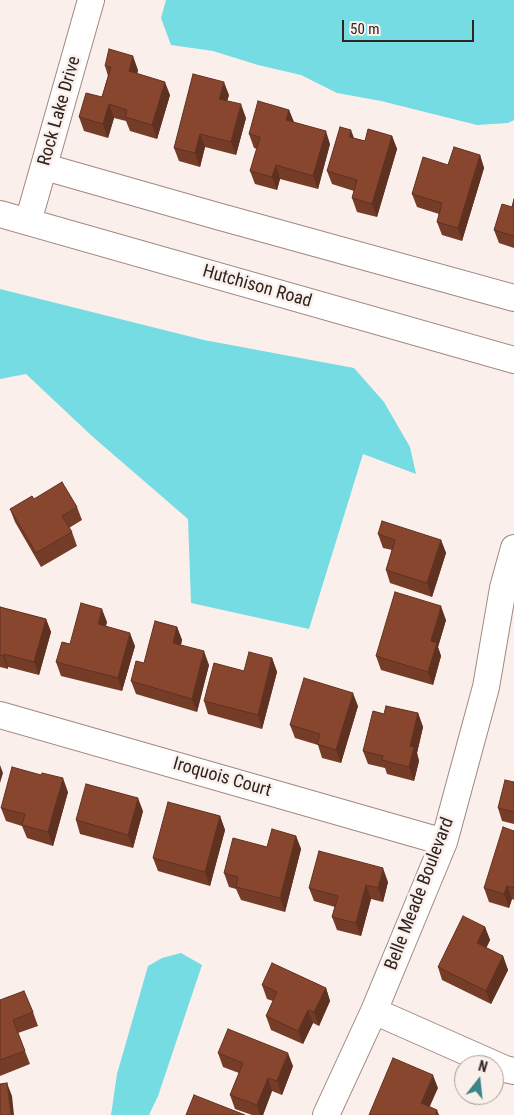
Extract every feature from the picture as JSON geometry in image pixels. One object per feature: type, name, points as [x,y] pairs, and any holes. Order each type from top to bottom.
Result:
[{"type":"street","name":"Rock Lake Drive","points":[[28,222],[92,0]]},
{"type":"street","points":[[44,167],[514,298]]},
{"type":"street","name":"Hutchison Road","points":[[0,214],[514,360]]},
{"type":"street","name":"Belle Meade Boulevard","points":[[326,1115],[374,1011],[444,842],[486,687],[503,588],[514,548]]},
{"type":"street","name":"Iroquois Court","points":[[0,715],[444,842]]},
{"type":"street","points":[[374,1011],[505,1069],[514,1071]]},
{"type":"water","points":[[166,0],[514,0],[514,120],[508,123],[477,125],[381,101],[337,93],[301,75],[258,65],[213,51],[171,45],[161,18]]},
{"type":"water","points":[[0,289],[204,340],[354,368],[384,402],[410,447],[416,474],[363,454],[309,629],[191,603],[188,519],[93,437],[26,374],[0,379]]},
{"type":"water","points":[[181,953],[202,965],[158,1096],[149,1115],[111,1115],[117,1074],[148,966],[162,958]]},
{"type":"building","points":[[109,49],[133,56],[129,71],[165,82],[152,125],[125,117],[127,110],[109,104],[103,124],[79,117],[86,93],[102,97],[111,67],[105,66]]},
{"type":"building","points":[[193,74],[224,82],[219,99],[241,104],[231,142],[200,134],[195,153],[174,148]]},
{"type":"building","points":[[258,101],[289,110],[286,120],[326,131],[313,176],[276,165],[272,177],[250,171],[260,137],[249,134]]},
{"type":"building","points":[[340,127],[351,130],[349,137],[365,141],[368,129],[392,136],[372,204],[352,198],[357,180],[327,171]]},
{"type":"building","points":[[454,147],[480,155],[458,228],[437,222],[442,203],[412,194],[423,157],[448,165]]},
{"type":"building","points":[[514,199],[514,236],[494,230],[502,204],[512,207]]},
{"type":"building","points":[[62,482],[77,507],[62,516],[72,532],[36,553],[10,509],[32,496],[34,499]]},
{"type":"building","points":[[382,521],[441,540],[427,583],[386,570],[395,540],[378,534]]},
{"type":"building","points":[[395,592],[441,606],[431,641],[437,643],[428,672],[376,656]]},
{"type":"building","points":[[81,603],[102,609],[98,624],[130,633],[118,678],[56,662],[62,642],[70,644]]},
{"type":"building","points":[[0,607],[46,619],[34,662],[4,654],[3,656],[0,655]]},
{"type":"building","points":[[155,621],[177,627],[173,643],[204,651],[192,699],[131,681],[136,661],[144,663]]},
{"type":"building","points":[[249,652],[272,658],[258,715],[204,701],[214,663],[244,671]]},
{"type":"building","points":[[304,678],[353,693],[336,750],[317,744],[320,734],[290,725]]},
{"type":"building","points":[[386,706],[418,713],[410,746],[414,747],[409,767],[382,760],[383,756],[363,751],[373,711],[384,714]]},
{"type":"building","points":[[12,767],[41,775],[42,773],[63,778],[48,832],[22,825],[25,814],[1,808]]},
{"type":"building","points":[[505,780],[514,782],[514,812],[498,808]]},
{"type":"building","points":[[86,784],[138,798],[128,835],[76,820]]},
{"type":"building","points":[[168,802],[220,816],[205,872],[153,858]]},
{"type":"building","points":[[503,827],[514,831],[514,888],[507,886],[504,894],[484,888]]},
{"type":"building","points":[[272,829],[296,836],[280,898],[236,887],[238,877],[224,873],[233,838],[267,847]]},
{"type":"building","points":[[319,851],[383,868],[378,888],[366,885],[356,923],[332,917],[338,896],[309,888]]},
{"type":"building","points":[[463,916],[485,927],[477,943],[503,956],[486,991],[438,967]]},
{"type":"building","points":[[272,963],[326,988],[314,1012],[308,1010],[298,1031],[266,1016],[277,992],[262,985]]},
{"type":"building","points":[[24,991],[33,1012],[13,1020],[25,1051],[0,1060],[0,1000]]},
{"type":"building","points":[[228,1029],[288,1053],[277,1081],[268,1078],[257,1105],[230,1095],[243,1063],[218,1053]]},
{"type":"building","points":[[393,1058],[433,1075],[421,1103],[437,1110],[435,1115],[369,1115]]},
{"type":"building","points":[[7,1083],[11,1115],[0,1115],[0,1084]]},
{"type":"building","points":[[194,1095],[245,1115],[186,1115]]}]
